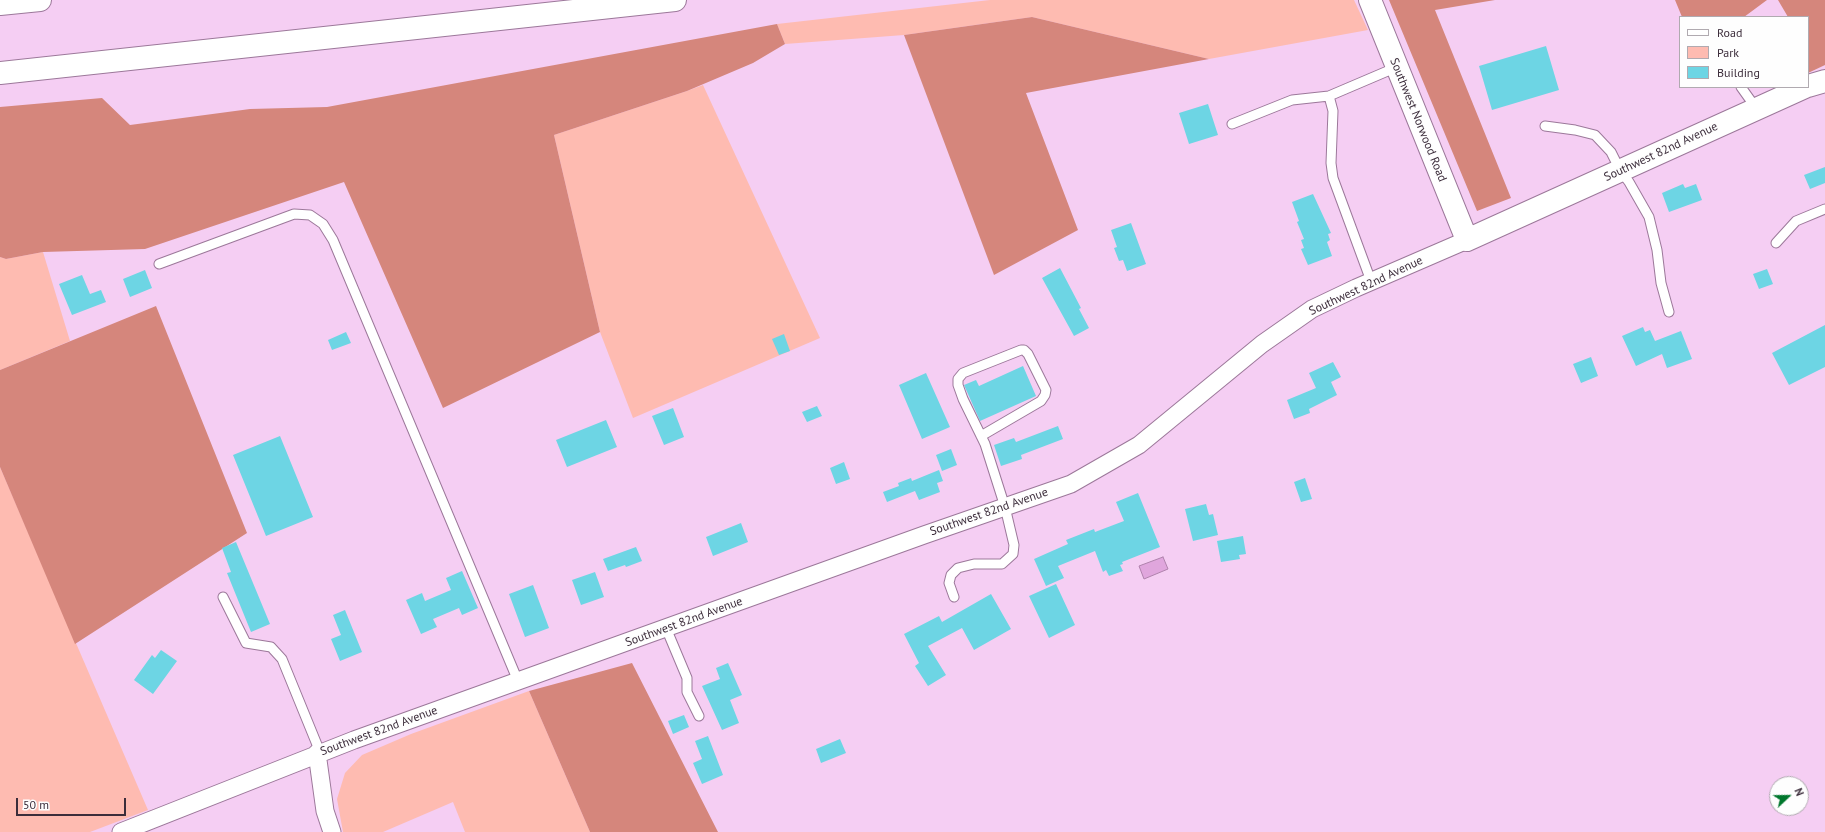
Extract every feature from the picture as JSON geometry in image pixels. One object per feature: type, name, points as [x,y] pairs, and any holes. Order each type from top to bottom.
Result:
[{"type":"main road","points":[[0,4],[40,0]]},
{"type":"main road","points":[[0,73],[675,0]]},
{"type":"main road","name":"Southwest Norwood Road","points":[[1370,0],[1467,240]]},
{"type":"main road","points":[[1809,86],[1825,80]]},
{"type":"main road","name":"Southwest 82nd Avenue","points":[[1467,240],[1803,88]]},
{"type":"street","name":"Southwest 82nd Avenue","points":[[121,832],[319,753],[1071,484],[1139,445],[1262,344],[1312,309],[1371,281],[1467,240]]},
{"type":"street","points":[[319,753],[325,812],[332,832]]},
{"type":"lane","points":[[1232,124],[1292,100],[1330,96],[1397,67]]},
{"type":"lane","points":[[1742,88],[1756,108]]},
{"type":"lane","points":[[1330,96],[1333,110],[1331,164],[1333,178],[1371,281]]},
{"type":"lane","points":[[1545,126],[1575,130],[1595,135],[1611,152],[1620,170],[1629,182],[1649,217],[1657,250],[1661,283],[1669,312]]},
{"type":"lane","points":[[1776,243],[1796,221],[1825,209]]},
{"type":"lane","points":[[159,264],[294,214],[310,215],[323,224],[333,240],[518,681]]},
{"type":"lane","points":[[954,597],[949,582],[951,575],[958,568],[974,564],[1002,564],[1008,561],[1013,554],[1014,545],[1005,507],[982,436],[963,399],[958,385],[958,379],[962,373],[1024,350],[1028,354],[1046,390],[1045,395],[1041,401],[982,436]]},
{"type":"lane","points":[[223,597],[246,644],[271,647],[282,659],[319,753]]},
{"type":"lane","points":[[666,628],[688,678],[687,692],[699,716]]},
{"type":"green space","points":[[990,0],[1354,0],[1368,30],[1209,59],[1032,17],[904,35],[785,44],[777,24]]},
{"type":"green space","points":[[703,85],[820,338],[633,418],[600,332],[554,135]]},
{"type":"green space","points":[[43,252],[70,341],[0,370],[0,257],[6,259]]},
{"type":"green space","points":[[0,467],[148,810],[90,832],[0,832]]},
{"type":"green space","points":[[529,691],[590,832],[465,832],[453,802],[383,832],[343,832],[337,799],[345,773],[362,755],[411,734]]},
{"type":"shaded area","points":[[1389,0],[1495,0],[1435,10],[1511,198],[1477,211]]},
{"type":"shaded area","points":[[1675,0],[1767,0],[1745,16],[1682,16]]},
{"type":"shaded area","points":[[1778,0],[1825,0],[1825,65],[1809,73],[1809,16],[1787,16]]},
{"type":"shaded area","points":[[1032,17],[1209,59],[1026,93],[1078,230],[994,275],[904,35]]},
{"type":"shaded area","points":[[777,24],[785,44],[753,63],[687,91],[554,135],[600,332],[443,408],[344,182],[145,249],[43,252],[6,259],[0,257],[0,107],[102,98],[130,125],[250,109],[327,107]]},
{"type":"shaded area","points":[[156,306],[247,533],[75,644],[0,467],[0,370]]},
{"type":"shaded area","points":[[1163,557],[1168,569],[1144,579],[1139,566]]},
{"type":"shaded area","points":[[632,663],[718,832],[590,832],[529,691]]},
{"type":"building","points":[[1546,46],[1559,90],[1492,110],[1479,66]]},
{"type":"building","points":[[1208,104],[1218,135],[1189,144],[1179,113]]},
{"type":"building","points":[[1825,167],[1825,183],[1810,189],[1804,175]]},
{"type":"building","points":[[1683,184],[1685,188],[1696,184],[1702,200],[1669,212],[1662,193]]},
{"type":"building","points":[[1313,194],[1331,233],[1328,234],[1330,240],[1327,242],[1332,256],[1308,265],[1301,249],[1304,248],[1301,240],[1304,239],[1297,222],[1299,221],[1292,202]]},
{"type":"building","points":[[1131,223],[1146,264],[1127,271],[1123,260],[1119,261],[1114,248],[1117,247],[1111,230]]},
{"type":"building","points":[[1060,268],[1081,308],[1079,309],[1089,328],[1074,336],[1042,278]]},
{"type":"building","points":[[1767,269],[1773,284],[1759,289],[1753,274]]},
{"type":"building","points":[[145,270],[152,288],[130,297],[123,279]]},
{"type":"building","points":[[82,275],[90,294],[101,290],[106,302],[72,315],[59,284]]},
{"type":"building","points":[[1825,325],[1825,367],[1789,385],[1772,353]]},
{"type":"building","points":[[1643,327],[1645,332],[1650,330],[1655,341],[1681,331],[1692,359],[1667,368],[1662,354],[1636,366],[1622,336]]},
{"type":"building","points":[[346,332],[351,343],[332,350],[328,340]]},
{"type":"building","points":[[784,334],[790,351],[779,355],[772,339]]},
{"type":"building","points":[[1591,357],[1598,376],[1581,383],[1573,364]]},
{"type":"building","points":[[1333,362],[1341,377],[1331,382],[1337,395],[1309,409],[1310,413],[1294,419],[1287,400],[1316,388],[1309,373]]},
{"type":"building","points":[[1023,366],[1036,396],[980,421],[964,385],[976,380],[979,386]]},
{"type":"building","points":[[926,373],[950,427],[922,439],[899,385]]},
{"type":"building","points":[[817,406],[822,416],[807,422],[802,412]]},
{"type":"building","points":[[673,408],[684,437],[664,445],[652,416]]},
{"type":"building","points":[[606,420],[617,447],[567,467],[556,440]]},
{"type":"building","points":[[1058,426],[1063,439],[1021,455],[1022,459],[1001,466],[994,445],[1014,438],[1016,442]]},
{"type":"building","points":[[280,436],[313,517],[266,536],[233,455]]},
{"type":"building","points":[[951,449],[957,465],[942,471],[936,455]]},
{"type":"building","points":[[844,462],[850,479],[836,484],[830,468]]},
{"type":"building","points":[[939,470],[943,481],[937,483],[940,492],[919,500],[915,491],[887,502],[883,492],[899,486],[898,483],[911,478],[912,481]]},
{"type":"building","points":[[1305,478],[1312,499],[1301,502],[1294,482]]},
{"type":"building","points":[[1138,493],[1160,547],[1122,562],[1123,564],[1120,565],[1123,571],[1109,576],[1106,570],[1103,572],[1095,551],[1058,566],[1064,578],[1046,586],[1034,559],[1068,544],[1066,540],[1094,529],[1095,532],[1124,521],[1116,502]]},
{"type":"building","points":[[1206,504],[1209,515],[1213,514],[1218,535],[1193,541],[1185,509]]},
{"type":"building","points":[[741,523],[748,542],[713,556],[706,537]]},
{"type":"building","points":[[1243,536],[1246,554],[1239,555],[1240,559],[1221,562],[1217,541]]},
{"type":"building","points":[[236,542],[270,624],[251,632],[227,573],[231,572],[222,548]]},
{"type":"building","points":[[636,547],[642,561],[626,567],[625,565],[608,571],[603,559]]},
{"type":"building","points":[[462,571],[478,608],[462,615],[459,608],[433,619],[437,627],[421,634],[406,600],[422,593],[425,601],[451,590],[446,578]]},
{"type":"building","points":[[595,572],[604,597],[581,605],[572,580]]},
{"type":"building","points":[[1056,584],[1075,625],[1049,638],[1029,596]]},
{"type":"building","points":[[533,585],[549,628],[525,637],[509,594]]},
{"type":"building","points":[[991,594],[1011,629],[974,650],[962,628],[928,646],[946,675],[928,686],[915,666],[919,663],[904,634],[939,616],[942,622]]},
{"type":"building","points":[[345,610],[362,652],[340,661],[331,639],[341,635],[333,615]]},
{"type":"building","points":[[161,650],[177,661],[153,694],[134,680],[152,655],[155,658]]},
{"type":"building","points":[[728,663],[742,695],[730,700],[739,723],[722,730],[702,686],[720,679],[716,668]]},
{"type":"building","points":[[684,715],[689,727],[673,734],[668,721]]},
{"type":"building","points":[[708,736],[723,775],[702,784],[693,763],[702,759],[695,741]]},
{"type":"building","points":[[840,739],[846,753],[821,763],[816,749]]}]
